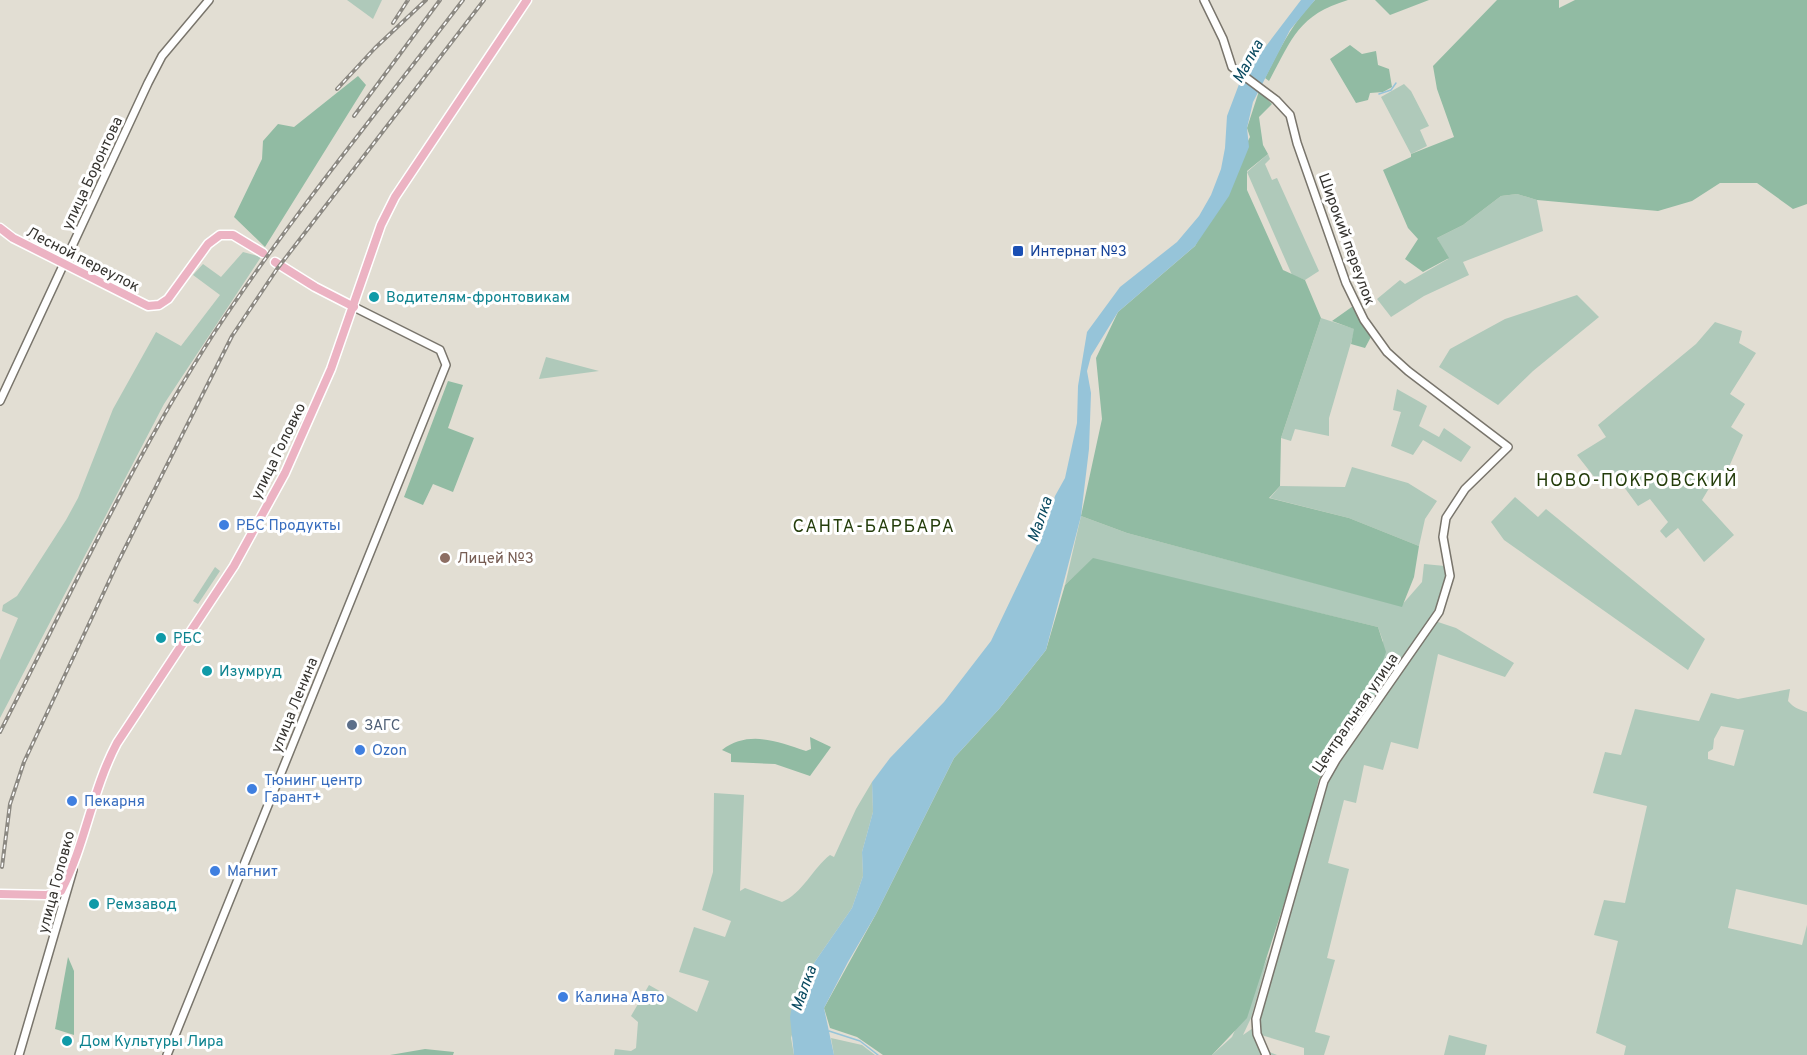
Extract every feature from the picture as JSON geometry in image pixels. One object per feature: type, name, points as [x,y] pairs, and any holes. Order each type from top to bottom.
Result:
[{"type":"main road","name":"улица Головко","points":[[75,859],[101,773],[117,743],[240,556],[309,422],[354,307],[381,225],[395,197],[527,0]]},
{"type":"main road","name":"Лесной переулок","points":[[0,228],[13,238],[142,305],[152,306],[168,299],[208,244],[220,235],[233,235],[263,253]]},
{"type":"main road","points":[[276,262],[315,287],[354,307]]},
{"type":"main road","points":[[0,894],[55,894],[61,891],[75,859]]},
{"type":"street","name":"улица Боронтова","points":[[0,401],[65,265],[147,83],[162,56],[209,0]]},
{"type":"street","name":"Широкий переулок","points":[[1204,0],[1223,39],[1232,67],[1268,93],[1290,115],[1297,143],[1346,282],[1364,320],[1387,352],[1403,367],[1508,447]]},
{"type":"street","name":"улица Ленина","points":[[167,1055],[446,365],[440,350],[354,307]]},
{"type":"street","name":"Центральная улица","points":[[1266,1055],[1257,1034],[1256,1019],[1324,781],[1336,760],[1435,621],[1450,576],[1443,537],[1444,521],[1466,489],[1508,447]]},
{"type":"street","name":"улица Головко","points":[[19,1055],[64,908],[75,859]]},
{"type":"green space","points":[[347,0],[382,0],[373,19]]},
{"type":"green space","points":[[1315,0],[1348,0],[1318,13],[1298,30],[1269,81],[1265,78],[1281,47],[1293,27]]},
{"type":"green space","points":[[1375,0],[1429,0],[1390,15]]},
{"type":"green space","points":[[1497,0],[1559,0],[1559,8],[1575,0],[1807,0],[1807,204],[1793,209],[1757,183],[1720,183],[1692,201],[1658,211],[1537,200],[1517,194],[1501,196],[1463,225],[1437,238],[1449,258],[1423,272],[1405,259],[1418,239],[1408,228],[1383,170],[1411,157],[1411,154],[1454,137],[1437,89],[1433,66]]},
{"type":"green space","points":[[1350,45],[1362,54],[1376,51],[1378,65],[1389,69],[1392,87],[1383,92],[1370,93],[1368,100],[1356,103],[1330,59]]},
{"type":"green space","points":[[358,76],[366,85],[265,247],[234,217],[262,159],[263,141],[278,124],[294,127]]},
{"type":"green space","points":[[1404,84],[1411,91],[1429,126],[1420,130],[1427,146],[1411,154],[1381,97]]},
{"type":"green space","points":[[1259,91],[1272,104],[1259,117],[1263,145],[1268,154],[1247,171],[1247,190],[1283,270],[1305,280],[1321,318],[1281,438],[1280,486],[1269,498],[1349,518],[1419,546],[1414,577],[1402,607],[1127,533],[1081,516],[1102,419],[1096,358],[1118,312],[1195,246],[1250,137],[1247,128]]},
{"type":"green space","points":[[1268,154],[1270,159],[1265,164],[1272,180],[1277,178],[1319,271],[1305,280],[1292,275],[1247,172]]},
{"type":"green space","points":[[1517,194],[1537,200],[1543,231],[1463,262],[1469,275],[1424,296],[1391,317],[1377,299],[1400,280],[1405,284],[1448,259],[1437,238],[1463,225],[1501,196]]},
{"type":"green space","points":[[243,252],[261,257],[164,404],[0,718],[0,660],[18,618],[2,611],[3,605],[17,596],[66,520],[78,498],[113,409],[156,332],[181,346],[220,295],[193,275],[203,264],[221,277]]},
{"type":"green space","points":[[1577,295],[1599,317],[1533,371],[1498,405],[1439,367],[1450,349],[1505,319]]},
{"type":"green space","points":[[1356,304],[1373,333],[1365,348],[1351,344],[1354,329],[1332,321]]},
{"type":"green space","points":[[1321,318],[1355,329],[1329,418],[1329,436],[1295,429],[1291,441],[1281,438]]},
{"type":"green space","points":[[1715,322],[1742,331],[1739,343],[1756,353],[1730,394],[1745,404],[1731,427],[1743,435],[1721,485],[1714,480],[1702,500],[1734,535],[1704,562],[1678,528],[1666,538],[1660,531],[1668,522],[1650,499],[1638,506],[1613,472],[1599,483],[1577,455],[1606,437],[1598,425],[1696,344]]},
{"type":"green space","points":[[546,357],[599,371],[539,379]]},
{"type":"green space","points":[[448,381],[463,385],[448,428],[474,438],[453,492],[433,484],[423,505],[404,497]]},
{"type":"green space","points":[[1397,389],[1427,406],[1419,426],[1439,437],[1444,428],[1471,447],[1461,462],[1423,440],[1413,455],[1391,446],[1401,412],[1393,410]]},
{"type":"green space","points":[[1352,467],[1408,483],[1437,501],[1425,519],[1419,546],[1349,518],[1270,498],[1280,486],[1345,487]]},
{"type":"green space","points":[[1515,497],[1538,517],[1546,509],[1705,639],[1688,670],[1504,540],[1491,522]]},
{"type":"green space","points":[[1081,516],[1127,533],[1401,606],[1422,582],[1424,564],[1445,566],[1445,583],[1437,605],[1419,637],[1395,674],[1364,711],[1374,661],[1383,641],[1378,627],[1093,559],[1065,585]]},
{"type":"green space","points":[[1093,558],[1378,627],[1386,652],[1371,697],[1352,732],[1319,779],[1301,851],[1247,1018],[1212,1055],[883,1055],[857,1037],[830,1028],[824,1008],[876,914],[954,758],[999,709],[1046,650],[1065,585]]},
{"type":"green space","points":[[215,567],[220,571],[198,604],[193,601]]},
{"type":"green space","points":[[1435,621],[1456,628],[1514,663],[1505,677],[1438,654],[1418,749],[1391,742],[1383,770],[1364,765],[1356,803],[1344,800],[1328,863],[1349,869],[1327,958],[1335,960],[1315,1032],[1330,1036],[1324,1055],[1304,1055],[1304,1048],[1258,1034],[1264,1050],[1277,1055],[1212,1055],[1232,1037],[1269,954],[1251,1018],[1243,1035],[1256,1026],[1324,781]]},
{"type":"green space","points":[[1790,689],[1788,701],[1796,708],[1807,712],[1807,905],[1736,889],[1728,928],[1802,945],[1807,925],[1807,1055],[1624,1055],[1626,1046],[1596,1033],[1618,941],[1594,935],[1604,900],[1625,903],[1647,806],[1593,793],[1605,752],[1621,755],[1635,709],[1699,721],[1711,693],[1738,699]],"holes":[[[1721,726],[1744,730],[1734,766],[1708,759],[1708,752],[1713,749],[1714,739]]]},
{"type":"green space","points":[[810,737],[831,747],[810,776],[775,764],[731,762],[731,754],[722,750],[742,740],[763,739],[806,751],[811,749]]},
{"type":"green space","points":[[872,782],[873,812],[862,852],[863,876],[852,908],[814,963],[791,1038],[794,1055],[614,1055],[615,1049],[631,1051],[636,1048],[638,1022],[631,1016],[649,985],[697,1012],[709,981],[679,972],[694,927],[725,937],[731,921],[702,910],[713,872],[714,793],[744,795],[740,891],[745,888],[782,902],[796,893],[830,855],[834,857],[856,809]]},
{"type":"green space","points":[[68,957],[74,971],[74,1035],[55,1029]]},
{"type":"green space","points":[[1449,1035],[1487,1045],[1485,1055],[1444,1055]]},
{"type":"green space","points":[[831,1038],[862,1045],[875,1055],[834,1055]]},
{"type":"green space","points":[[425,1049],[454,1052],[453,1055],[390,1055]]},
{"type":"water","name":"Малка","points":[[1301,0],[1315,0],[1290,30],[1253,102],[1247,128],[1249,147],[1229,196],[1195,246],[1118,312],[1091,356],[1087,371],[1091,393],[1089,449],[1081,516],[1046,650],[999,709],[954,758],[876,914],[824,1008],[834,1055],[794,1055],[790,1017],[793,1001],[814,963],[852,908],[863,876],[862,852],[873,812],[872,782],[890,758],[944,702],[991,641],[1046,526],[1055,496],[1065,478],[1077,423],[1078,386],[1087,332],[1120,287],[1177,242],[1199,216],[1211,195],[1221,169],[1227,116],[1241,79]]},
{"type":"waterway","points":[[1379,94],[1391,90],[1396,83]]},
{"type":"waterway","points":[[829,1031],[860,1041],[878,1055]]},
{"type":"railway","points":[[393,23],[408,0]]},
{"type":"railway","points":[[337,89],[375,48],[426,0]]},
{"type":"railway","points":[[354,116],[440,0]]},
{"type":"railway","points":[[0,732],[128,480],[214,333],[304,206],[463,0]]},
{"type":"railway","points":[[2,867],[10,804],[24,762],[119,560],[232,336],[277,269],[484,0]]},
{"type":"place","name":"Интернат №3","points":[[1018,251]]},
{"type":"place","name":"Водителям-фронтовикам","points":[[374,297]]},
{"type":"place","name":"РБС Продукты","points":[[224,525]]},
{"type":"place","name":"Лицей №3","points":[[445,558]]},
{"type":"place","name":"РБС","points":[[161,638]]},
{"type":"place","name":"Изумруд","points":[[207,671]]},
{"type":"place","name":"ЗАГС","points":[[352,725]]},
{"type":"place","name":"Ozon","points":[[360,750]]},
{"type":"place","name":"Тюнинг центр Гарант+","points":[[252,789]]},
{"type":"place","name":"Пекарня","points":[[72,801]]},
{"type":"place","name":"Магнит","points":[[215,871]]},
{"type":"place","name":"Ремзавод","points":[[94,904]]},
{"type":"place","name":"Калина Авто","points":[[563,997]]},
{"type":"place","name":"Дом Культуры Лира","points":[[67,1041]]},
{"type":"district","name":"НОВО-ПОКРОВСКИЙ","points":[[1637,480]]},
{"type":"district","name":"САНТА-БАРБАРА","points":[[874,526]]}]
